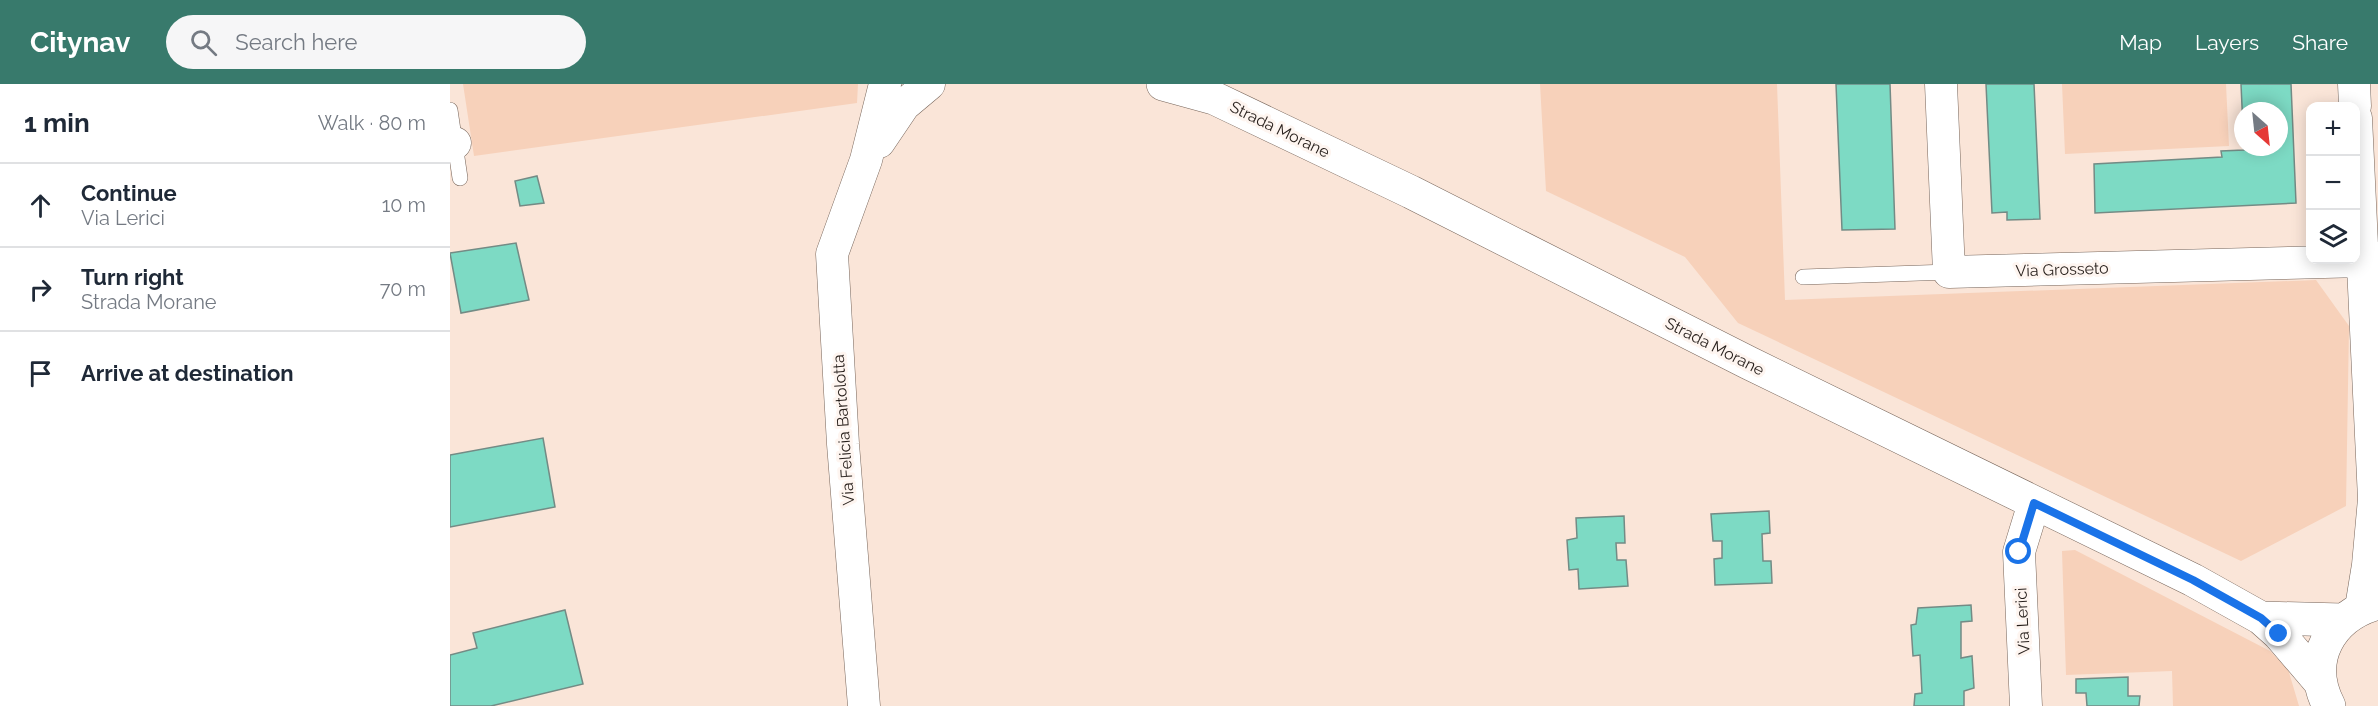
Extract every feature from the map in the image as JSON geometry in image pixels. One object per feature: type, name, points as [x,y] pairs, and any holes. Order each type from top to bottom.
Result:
[{"type":"street","name":"Via Felicia Bartolotta","points":[[864,706],[843,444],[832,254],[866,160],[885,84]]},
{"type":"street","name":"Via Felicia Bartolotta","points":[[866,160],[904,105],[929,84]]},
{"type":"street","name":"Strada Morane","points":[[1163,84],[1215,98],[1412,192],[1749,363],[2193,580],[2261,618],[2279,634],[2325,694]]},
{"type":"street","points":[[1941,84],[1949,273]]},
{"type":"street","points":[[2354,84],[2355,102]]},
{"type":"street","points":[[2325,694],[2320,659],[2328,638],[2360,610],[2376,506],[2373,263],[2360,156]]},
{"type":"street","name":"Via Grosseto","points":[[1949,273],[2373,263]]},
{"type":"street","name":"Via Lerici","points":[[2026,706],[2019,552],[2034,503]]},
{"type":"street","name":"Strada Morane","points":[[2261,618],[2360,610]]},
{"type":"lane","points":[[450,110],[452,143],[460,178]]},
{"type":"lane","points":[[1803,277],[1949,273]]},
{"type":"shaded area","points":[[463,84],[858,84],[857,103],[474,156]]},
{"type":"shaded area","points":[[1540,84],[1777,84],[1785,300],[2316,280],[2349,326],[2346,506],[2241,561],[1738,323],[1685,257],[1546,191]]},
{"type":"shaded area","points":[[2062,84],[2226,84],[2229,146],[2065,154]]},
{"type":"shaded area","points":[[2075,550],[2270,651],[2288,669],[2299,706],[2173,706],[2172,671],[2066,675],[2062,551]]},
{"type":"building","points":[[1836,84],[1890,84],[1895,229],[1842,230]]},
{"type":"building","points":[[1986,84],[2034,84],[2040,219],[2007,220],[2007,212],[1992,213]]},
{"type":"building","points":[[2241,84],[2291,84],[2296,203],[2095,213],[2094,164],[2222,157],[2221,151],[2234,150],[2234,156],[2288,156],[2288,102],[2242,102]]},
{"type":"building","points":[[537,176],[544,203],[520,206],[515,181]]},
{"type":"building","points":[[516,243],[529,300],[461,313],[450,253]]},
{"type":"building","points":[[543,438],[555,507],[450,527],[450,455]]},
{"type":"building","points":[[1769,511],[1770,533],[1762,534],[1763,561],[1771,561],[1772,583],[1715,585],[1714,559],[1722,558],[1722,541],[1713,541],[1711,514]]},
{"type":"building","points":[[1624,516],[1625,543],[1616,543],[1617,560],[1626,560],[1628,586],[1579,589],[1578,569],[1569,570],[1567,540],[1577,538],[1576,518]]},
{"type":"building","points":[[1971,605],[1972,621],[1961,622],[1961,658],[1972,656],[1974,688],[1964,691],[1964,706],[1914,706],[1915,694],[1922,693],[1920,655],[1913,656],[1911,625],[1916,624],[1918,608]]},
{"type":"building","points":[[565,610],[583,684],[491,706],[450,706],[450,655],[477,648],[473,633]]},
{"type":"building","points":[[2128,677],[2128,696],[2140,696],[2139,706],[2087,706],[2086,693],[2076,693],[2076,679]]},
{"type":"route","points":[[2019,552],[2034,503],[2193,580],[2261,618],[2279,634]]}]
